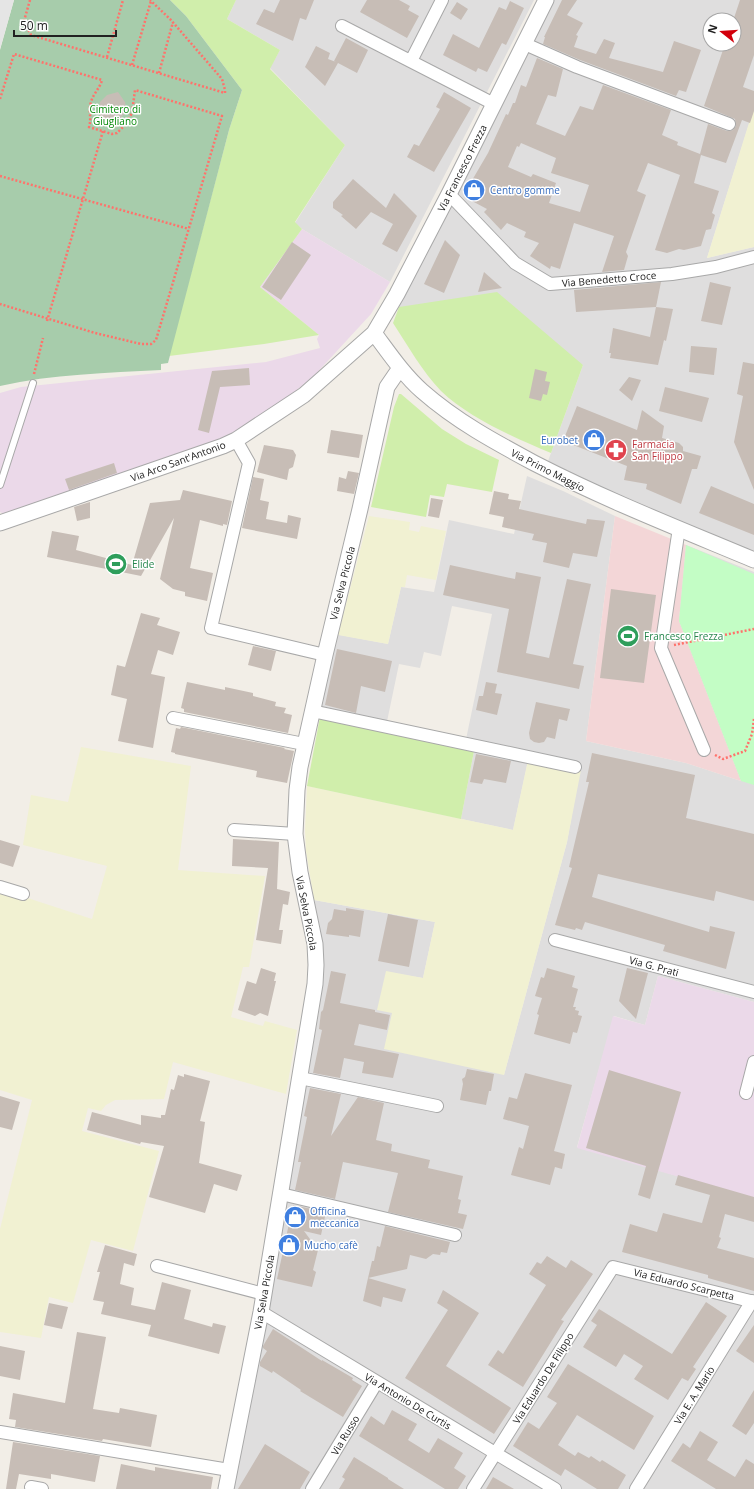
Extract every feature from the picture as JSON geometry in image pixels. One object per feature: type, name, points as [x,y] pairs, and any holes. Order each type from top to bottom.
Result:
[{"type":"street","points":[[411,61],[442,0]]},
{"type":"street","name":"Via Francesco Frezza","points":[[374,333],[397,294],[449,194],[546,0]]},
{"type":"street","points":[[342,26],[494,104]]},
{"type":"street","points":[[525,44],[577,67],[729,124]]},
{"type":"street","name":"Via Benedetto Croce","points":[[449,194],[515,263],[550,284],[672,274],[716,267],[754,257]]},
{"type":"street","name":"Via Primo Maggio","points":[[374,333],[400,368],[421,390],[454,417],[496,443],[578,486],[754,560]]},
{"type":"street","name":"Via Arco Sant'Antonio","points":[[0,523],[224,446],[236,440],[304,395],[374,333]]},
{"type":"street","name":"Via Selva Piccola","points":[[226,1489],[262,1312],[312,1001],[316,965],[315,944],[300,872],[295,834],[297,790],[304,744],[360,509],[387,387],[400,368]]},
{"type":"street","points":[[236,440],[249,463],[211,628],[325,655]]},
{"type":"street","points":[[679,528],[661,648],[704,750]]},
{"type":"street","points":[[312,711],[575,767]]},
{"type":"street","points":[[173,718],[304,744]]},
{"type":"street","points":[[234,830],[295,834]]},
{"type":"street","points":[[0,887],[23,894]]},
{"type":"street","name":"Via G. Prati","points":[[555,940],[754,992]]},
{"type":"street","points":[[746,1093],[754,1062]]},
{"type":"street","points":[[300,1078],[437,1106]]},
{"type":"street","points":[[281,1194],[455,1235]]},
{"type":"street","points":[[157,1266],[264,1294]]},
{"type":"street","name":"Via Eduardo Scarpetta","points":[[613,1267],[753,1302]]},
{"type":"street","name":"Via Eduardo De Filippo","points":[[473,1489],[613,1267]]},
{"type":"street","name":"Via E. A. Mario","points":[[636,1489],[753,1302]]},
{"type":"street","name":"Via Antonio De Curtis","points":[[262,1312],[555,1489]]},
{"type":"street","name":"Via Russo","points":[[312,1489],[377,1382]]},
{"type":"street","points":[[0,1432],[229,1470]]},
{"type":"lane","points":[[0,485],[32,383]]},
{"type":"path","points":[[30,0],[24,21],[31,35],[225,93],[222,79],[173,22],[150,0],[132,65]]},
{"type":"path","points":[[107,57],[123,0]]},
{"type":"path","points":[[159,73],[173,22]]},
{"type":"path","points":[[0,99],[14,54],[102,80],[93,94],[89,109],[92,119],[89,127],[112,134],[117,133],[125,125],[132,112],[135,90],[222,116],[156,340],[151,344],[141,344],[95,333],[0,304]]},
{"type":"path","points":[[47,321],[104,131]]},
{"type":"path","points":[[0,176],[189,229]]},
{"type":"path","points":[[32,383],[43,338]]},
{"type":"path","points":[[661,648],[754,629]]},
{"type":"path","points":[[704,750],[723,758],[744,751],[752,734],[754,719]]},
{"type":"shaded area","points":[[0,0],[14,0],[0,49]]},
{"type":"shaded area","points":[[236,0],[534,0],[390,282],[302,229],[295,223],[345,145],[270,68],[280,50],[227,19]]},
{"type":"shaded area","points":[[552,0],[754,0],[754,108],[707,258],[754,247],[754,555],[547,464],[583,365],[399,307]]},
{"type":"shaded area","points":[[302,229],[390,282],[371,314],[313,377],[288,397],[219,442],[7,515],[0,512],[0,393],[21,387],[266,362],[320,348],[317,339],[319,335],[260,287]]},
{"type":"shaded area","points":[[527,476],[563,491],[615,516],[586,741],[686,763],[741,781],[679,621],[686,545],[754,572],[754,1002],[658,976],[645,1025],[614,1016],[577,1147],[754,1198],[754,1489],[233,1489],[269,1307],[321,999],[323,960],[319,923],[314,900],[435,922],[423,978],[386,972],[392,1013],[504,1075],[567,842],[580,770],[528,761],[513,830],[461,819],[474,751],[464,749],[492,614],[452,606],[441,656],[424,652],[420,668],[399,664],[385,731],[315,716],[335,634],[388,644],[401,587],[434,592],[449,520],[514,534]]},
{"type":"shaded area","points":[[615,516],[686,545],[679,621],[741,781],[686,763],[586,741]]},
{"type":"shaded area","points":[[658,976],[754,1002],[754,1198],[577,1148],[613,1016],[645,1025]]},
{"type":"green space","name":"Cimitero di Giugliano","points":[[14,0],[170,0],[186,16],[242,90],[229,130],[168,363],[161,364],[161,370],[60,376],[0,386],[0,50]]},
{"type":"green space","points":[[170,0],[236,0],[227,19],[280,50],[270,69],[345,145],[295,222],[302,229],[260,287],[319,335],[264,344],[169,356],[229,130],[242,90],[186,16]]},
{"type":"green space","points":[[754,108],[754,247],[707,258],[748,126]]},
{"type":"green space","points":[[497,292],[583,365],[551,453],[479,419],[452,401],[441,391],[428,375],[393,323],[399,307]]},
{"type":"green space","points":[[399,394],[401,394],[442,429],[466,444],[499,460],[492,492],[447,484],[444,497],[430,495],[426,517],[371,507],[394,407]]},
{"type":"green space","points":[[369,516],[410,522],[409,530],[419,532],[421,526],[446,531],[436,580],[407,575],[405,587],[401,587],[388,644],[338,635]]},
{"type":"green space","points":[[686,545],[754,574],[754,785],[741,781],[679,621]]},
{"type":"green space","points":[[320,717],[474,751],[461,819],[307,786]]},
{"type":"green space","points":[[81,747],[191,766],[178,870],[265,876],[249,967],[243,967],[231,1017],[263,1026],[265,1021],[297,1030],[286,1094],[173,1062],[164,1099],[115,1100],[106,1105],[101,1111],[88,1108],[82,1131],[159,1151],[133,1251],[91,1240],[73,1303],[49,1297],[41,1338],[0,1332],[0,1229],[32,1100],[0,1090],[0,889],[92,919],[107,866],[23,845],[31,795],[68,802]]},
{"type":"green space","points":[[528,760],[581,770],[567,842],[504,1075],[384,1049],[392,1013],[377,1010],[386,971],[423,978],[435,922],[314,900],[306,851],[305,830],[307,786],[513,830]]},
{"type":"building","points":[[280,0],[314,0],[306,20],[300,18],[293,41],[256,24],[264,9],[274,13]]},
{"type":"building","points":[[367,0],[399,0],[410,6],[408,10],[419,16],[407,38],[360,12]]},
{"type":"building","points":[[562,0],[577,0],[567,15],[583,23],[576,35],[578,36],[574,47],[596,54],[604,39],[615,43],[609,58],[663,72],[674,41],[701,50],[686,92],[679,90],[676,96],[580,60],[543,44],[544,37]]},
{"type":"building","points":[[740,0],[754,0],[754,55],[743,87],[754,91],[754,111],[750,123],[742,120],[726,163],[701,155],[694,183],[719,191],[712,213],[715,215],[711,229],[706,230],[701,246],[684,250],[679,249],[667,253],[655,250],[680,175],[648,163],[637,191],[646,195],[626,252],[628,256],[624,270],[602,272],[614,236],[574,223],[560,269],[551,266],[550,269],[530,256],[539,243],[524,237],[526,232],[507,223],[501,230],[484,212],[487,209],[472,201],[474,199],[464,194],[488,153],[506,114],[508,115],[513,103],[515,103],[521,85],[526,87],[537,58],[563,69],[556,97],[548,95],[536,124],[565,136],[580,106],[593,110],[603,85],[671,110],[662,135],[678,142],[677,145],[700,154],[708,124],[727,131],[733,130],[736,126],[735,119],[704,106],[722,52],[742,52],[742,12],[736,12]],"holes":[[[521,143],[556,158],[551,173],[589,185],[580,212],[549,203],[556,183],[533,174],[531,177],[508,167],[517,146],[519,147]]]},
{"type":"building","points":[[510,1],[524,8],[506,45],[502,43],[487,72],[478,68],[476,72],[443,55],[453,34],[479,48],[499,7],[506,10]]},
{"type":"building","points":[[457,2],[468,9],[461,20],[450,13]]},
{"type":"building","points":[[346,38],[368,50],[357,73],[338,63],[325,86],[305,67],[316,46],[330,53],[328,59],[336,62],[334,61]]},
{"type":"building","points":[[118,92],[125,102],[126,108],[117,128],[99,122],[99,107],[100,102],[107,95]]},
{"type":"building","points":[[444,92],[471,108],[434,172],[407,157],[414,144],[419,146],[440,109],[436,107]]},
{"type":"building","points":[[353,179],[386,208],[394,193],[417,216],[397,252],[382,244],[393,224],[371,212],[356,229],[341,216],[343,215],[333,208],[333,202]]},
{"type":"building","points":[[445,240],[460,255],[444,293],[424,284]]},
{"type":"building","points":[[292,242],[311,255],[281,300],[262,287]]},
{"type":"building","points":[[484,272],[502,288],[478,292]]},
{"type":"building","points":[[661,282],[656,307],[576,312],[574,290]]},
{"type":"building","points":[[710,282],[731,287],[722,325],[701,321]]},
{"type":"building","points":[[656,307],[673,309],[666,341],[664,340],[658,365],[610,358],[611,353],[609,353],[613,328],[650,337]]},
{"type":"building","points":[[691,346],[717,348],[714,375],[689,372]]},
{"type":"building","points":[[743,362],[754,364],[754,490],[734,442],[743,396],[737,394]]},
{"type":"building","points":[[249,368],[250,385],[220,387],[209,433],[198,430],[212,371]]},
{"type":"building","points":[[535,369],[547,372],[545,381],[550,382],[547,395],[543,394],[541,401],[529,398]]},
{"type":"building","points":[[629,377],[641,380],[632,401],[619,390]]},
{"type":"building","points":[[665,387],[709,398],[702,422],[659,411]]},
{"type":"building","points":[[577,406],[637,430],[642,410],[664,426],[662,438],[679,443],[683,447],[683,451],[701,456],[697,469],[692,469],[681,504],[646,489],[647,484],[624,480],[627,466],[563,441]]},
{"type":"building","points":[[331,430],[363,435],[359,458],[327,453]]},
{"type":"building","points":[[264,445],[293,450],[296,455],[293,467],[289,469],[287,480],[257,472]]},
{"type":"building","points":[[114,463],[117,473],[69,490],[65,479]]},
{"type":"building","points":[[348,471],[359,473],[354,494],[337,491],[339,477],[346,479]]},
{"type":"building","points":[[253,477],[264,479],[260,500],[269,502],[266,519],[287,523],[288,515],[301,518],[297,539],[242,528]]},
{"type":"building","points":[[711,486],[754,504],[754,535],[699,513]]},
{"type":"building","points":[[183,490],[232,501],[227,525],[223,524],[223,526],[200,520],[190,568],[213,573],[207,601],[185,596],[185,592],[173,589],[160,579],[174,518],[141,576],[47,557],[52,531],[79,536],[76,550],[132,565],[150,503],[180,500]]},
{"type":"building","points":[[494,491],[509,494],[508,499],[521,501],[519,509],[586,524],[587,519],[605,521],[597,557],[573,553],[569,568],[543,562],[547,543],[532,540],[534,534],[502,527],[504,517],[489,514]]},
{"type":"building","points":[[431,498],[443,500],[439,518],[428,516]]},
{"type":"building","points":[[90,502],[90,518],[77,521],[74,507]]},
{"type":"building","points":[[450,565],[515,579],[516,572],[541,577],[526,653],[549,658],[567,579],[591,584],[573,664],[584,666],[579,689],[497,672],[509,609],[443,595]]},
{"type":"building","name":"Francesco Frezza","points":[[611,589],[656,595],[644,683],[600,678]]},
{"type":"building","points":[[141,613],[160,618],[157,625],[180,632],[173,655],[158,650],[151,674],[165,677],[153,748],[118,741],[127,699],[111,695],[117,665],[125,667]]},
{"type":"building","points":[[253,646],[276,651],[271,671],[248,665]]},
{"type":"building","points":[[337,649],[392,661],[385,692],[361,686],[356,713],[325,705]]},
{"type":"building","points":[[187,682],[225,690],[225,687],[253,693],[253,696],[276,702],[275,706],[286,708],[284,713],[292,715],[288,733],[184,712],[184,709],[181,708]]},
{"type":"building","points":[[486,682],[497,684],[495,693],[502,694],[497,715],[476,710],[479,696],[483,696]]},
{"type":"building","points":[[536,702],[570,709],[567,721],[559,719],[555,739],[547,737],[544,742],[539,743],[530,739],[529,733]]},
{"type":"building","points":[[181,727],[294,751],[287,783],[256,777],[257,771],[171,752],[176,728],[180,729]]},
{"type":"building","points":[[592,753],[695,775],[686,818],[754,834],[754,901],[716,891],[714,901],[598,874],[592,897],[709,932],[710,926],[735,932],[726,969],[663,951],[665,945],[585,922],[582,930],[576,928],[575,930],[555,925],[572,868],[569,867],[589,782],[586,782]]},
{"type":"building","points":[[476,754],[511,761],[506,783],[484,779],[482,784],[470,782]]},
{"type":"building","points":[[233,839],[279,842],[277,889],[290,892],[288,905],[283,904],[279,930],[283,930],[281,944],[256,940],[268,868],[232,866]]},
{"type":"building","points":[[0,840],[20,846],[13,867],[0,863]]},
{"type":"building","points":[[346,908],[364,911],[360,937],[326,934],[328,923],[332,919],[334,909],[346,911]]},
{"type":"building","points":[[388,914],[418,920],[409,967],[378,961]]},
{"type":"building","points":[[261,968],[276,973],[274,981],[276,981],[268,1016],[260,1013],[255,1016],[238,1010],[247,981],[256,984]]},
{"type":"building","points":[[547,968],[575,976],[572,987],[578,989],[573,1007],[576,1007],[575,1010],[579,1011],[578,1015],[582,1016],[577,1033],[573,1032],[570,1044],[534,1034],[539,1015],[537,1014],[542,998],[535,996],[541,977],[544,978]]},
{"type":"building","points":[[627,968],[648,973],[636,1019],[619,1001]]},
{"type":"building","points":[[331,971],[346,974],[340,1003],[375,1010],[375,1012],[390,1015],[387,1030],[359,1024],[354,1045],[399,1054],[393,1078],[362,1073],[364,1062],[344,1058],[340,1078],[313,1073],[322,1030],[319,1029],[321,1012],[323,1010]]},
{"type":"building","points":[[467,1069],[494,1074],[491,1091],[489,1091],[486,1105],[460,1100],[463,1084],[462,1079],[465,1077]]},
{"type":"building","points":[[609,1070],[681,1092],[650,1199],[638,1195],[646,1166],[586,1148]]},
{"type":"building","points":[[525,1073],[572,1085],[554,1151],[565,1154],[562,1169],[555,1167],[550,1185],[511,1175],[519,1147],[523,1149],[529,1126],[503,1119],[509,1097],[517,1099]]},
{"type":"building","points":[[184,1074],[210,1081],[200,1121],[205,1122],[199,1163],[242,1175],[237,1191],[214,1184],[205,1213],[149,1197],[164,1146],[141,1142],[140,1144],[87,1130],[92,1112],[141,1125],[141,1115],[161,1118],[161,1115],[165,1115],[171,1089],[174,1090],[178,1075],[184,1077]]},
{"type":"building","points":[[310,1088],[341,1094],[331,1136],[358,1097],[384,1103],[376,1140],[392,1144],[391,1151],[430,1160],[428,1168],[463,1176],[458,1199],[461,1200],[458,1213],[467,1215],[463,1229],[388,1212],[398,1173],[343,1162],[335,1199],[295,1190],[301,1162],[298,1162],[307,1117],[304,1116]]},
{"type":"building","points":[[0,1096],[20,1102],[12,1130],[0,1127]]},
{"type":"building","points":[[678,1175],[754,1197],[754,1222],[725,1214],[719,1237],[721,1238],[717,1248],[754,1258],[754,1291],[708,1278],[708,1275],[622,1252],[630,1224],[657,1232],[663,1213],[702,1223],[710,1195],[675,1185]]},
{"type":"building","points":[[293,1205],[326,1212],[321,1235],[304,1231],[318,1250],[313,1270],[316,1272],[312,1287],[277,1279]]},
{"type":"building","points":[[385,1226],[450,1242],[447,1253],[441,1252],[440,1255],[433,1254],[426,1259],[410,1255],[407,1269],[368,1278],[377,1246],[380,1247]]},
{"type":"building","points":[[105,1245],[137,1254],[134,1266],[124,1263],[120,1284],[134,1288],[131,1305],[155,1310],[162,1282],[191,1290],[184,1319],[212,1327],[213,1323],[226,1326],[219,1354],[148,1336],[151,1325],[101,1314],[104,1302],[93,1300],[100,1272],[97,1272]]},
{"type":"building","points":[[547,1256],[566,1268],[571,1260],[593,1274],[561,1320],[564,1321],[523,1387],[488,1365],[498,1350],[503,1354],[546,1285],[529,1274],[537,1262],[541,1264]]},
{"type":"building","points":[[368,1278],[406,1289],[402,1302],[383,1297],[381,1307],[363,1301]]},
{"type":"building","points":[[443,1290],[479,1313],[446,1366],[511,1408],[494,1434],[405,1378],[448,1310],[437,1303]]},
{"type":"building","points":[[706,1302],[727,1316],[693,1367],[696,1369],[688,1381],[682,1378],[668,1400],[634,1379],[643,1366],[624,1354],[616,1367],[583,1347],[597,1325],[591,1321],[599,1309],[672,1354]]},
{"type":"building","points":[[49,1303],[68,1307],[62,1329],[44,1325]]},
{"type":"building","points":[[754,1325],[754,1363],[736,1351]]},
{"type":"building","points":[[273,1329],[322,1361],[353,1378],[352,1380],[362,1386],[343,1417],[300,1391],[301,1390],[273,1371],[272,1373],[260,1366],[260,1362],[267,1351],[263,1348],[263,1346]]},
{"type":"building","points":[[77,1332],[106,1337],[93,1409],[119,1413],[120,1408],[157,1415],[151,1447],[15,1427],[16,1420],[9,1419],[13,1393],[65,1403]]},
{"type":"building","points":[[0,1346],[25,1351],[20,1380],[0,1376]]},
{"type":"building","points":[[568,1364],[654,1416],[634,1450],[577,1415],[558,1445],[575,1456],[578,1452],[589,1458],[591,1456],[600,1462],[602,1460],[626,1475],[618,1489],[597,1489],[565,1469],[561,1476],[513,1446],[528,1422],[539,1429],[557,1403],[547,1397]]},
{"type":"building","points":[[754,1390],[754,1423],[746,1435],[732,1426]]},
{"type":"building","points":[[392,1410],[417,1424],[408,1440],[429,1453],[438,1438],[463,1453],[454,1468],[466,1476],[458,1489],[445,1489],[359,1436],[371,1416],[384,1425]]},
{"type":"building","points":[[700,1431],[718,1442],[707,1460],[735,1477],[746,1459],[754,1464],[754,1489],[716,1489],[671,1461],[683,1443],[690,1448]]},
{"type":"building","points":[[13,1442],[100,1456],[95,1482],[51,1474],[51,1479],[19,1474],[16,1489],[6,1489]]},
{"type":"building","points":[[265,1444],[310,1472],[300,1489],[238,1489]]},
{"type":"building","points":[[354,1457],[404,1489],[339,1489],[345,1479],[342,1477]]},
{"type":"building","points":[[121,1464],[155,1471],[155,1467],[213,1477],[211,1489],[116,1489]]},
{"type":"building","points":[[493,1477],[514,1489],[486,1489]]},
{"type":"place","name":"Centro gomme","points":[[474,190]]},
{"type":"place","name":"Eurobet","points":[[594,440]]},
{"type":"place","name":"Farmacia San Filippo","points":[[616,450]]},
{"type":"place","name":"Elide","points":[[116,564]]},
{"type":"place","name":"Francesco Frezza","points":[[628,636]]},
{"type":"place","name":"Officina meccanica","points":[[295,1217]]},
{"type":"place","name":"Mucho cafè","points":[[289,1245]]}]
